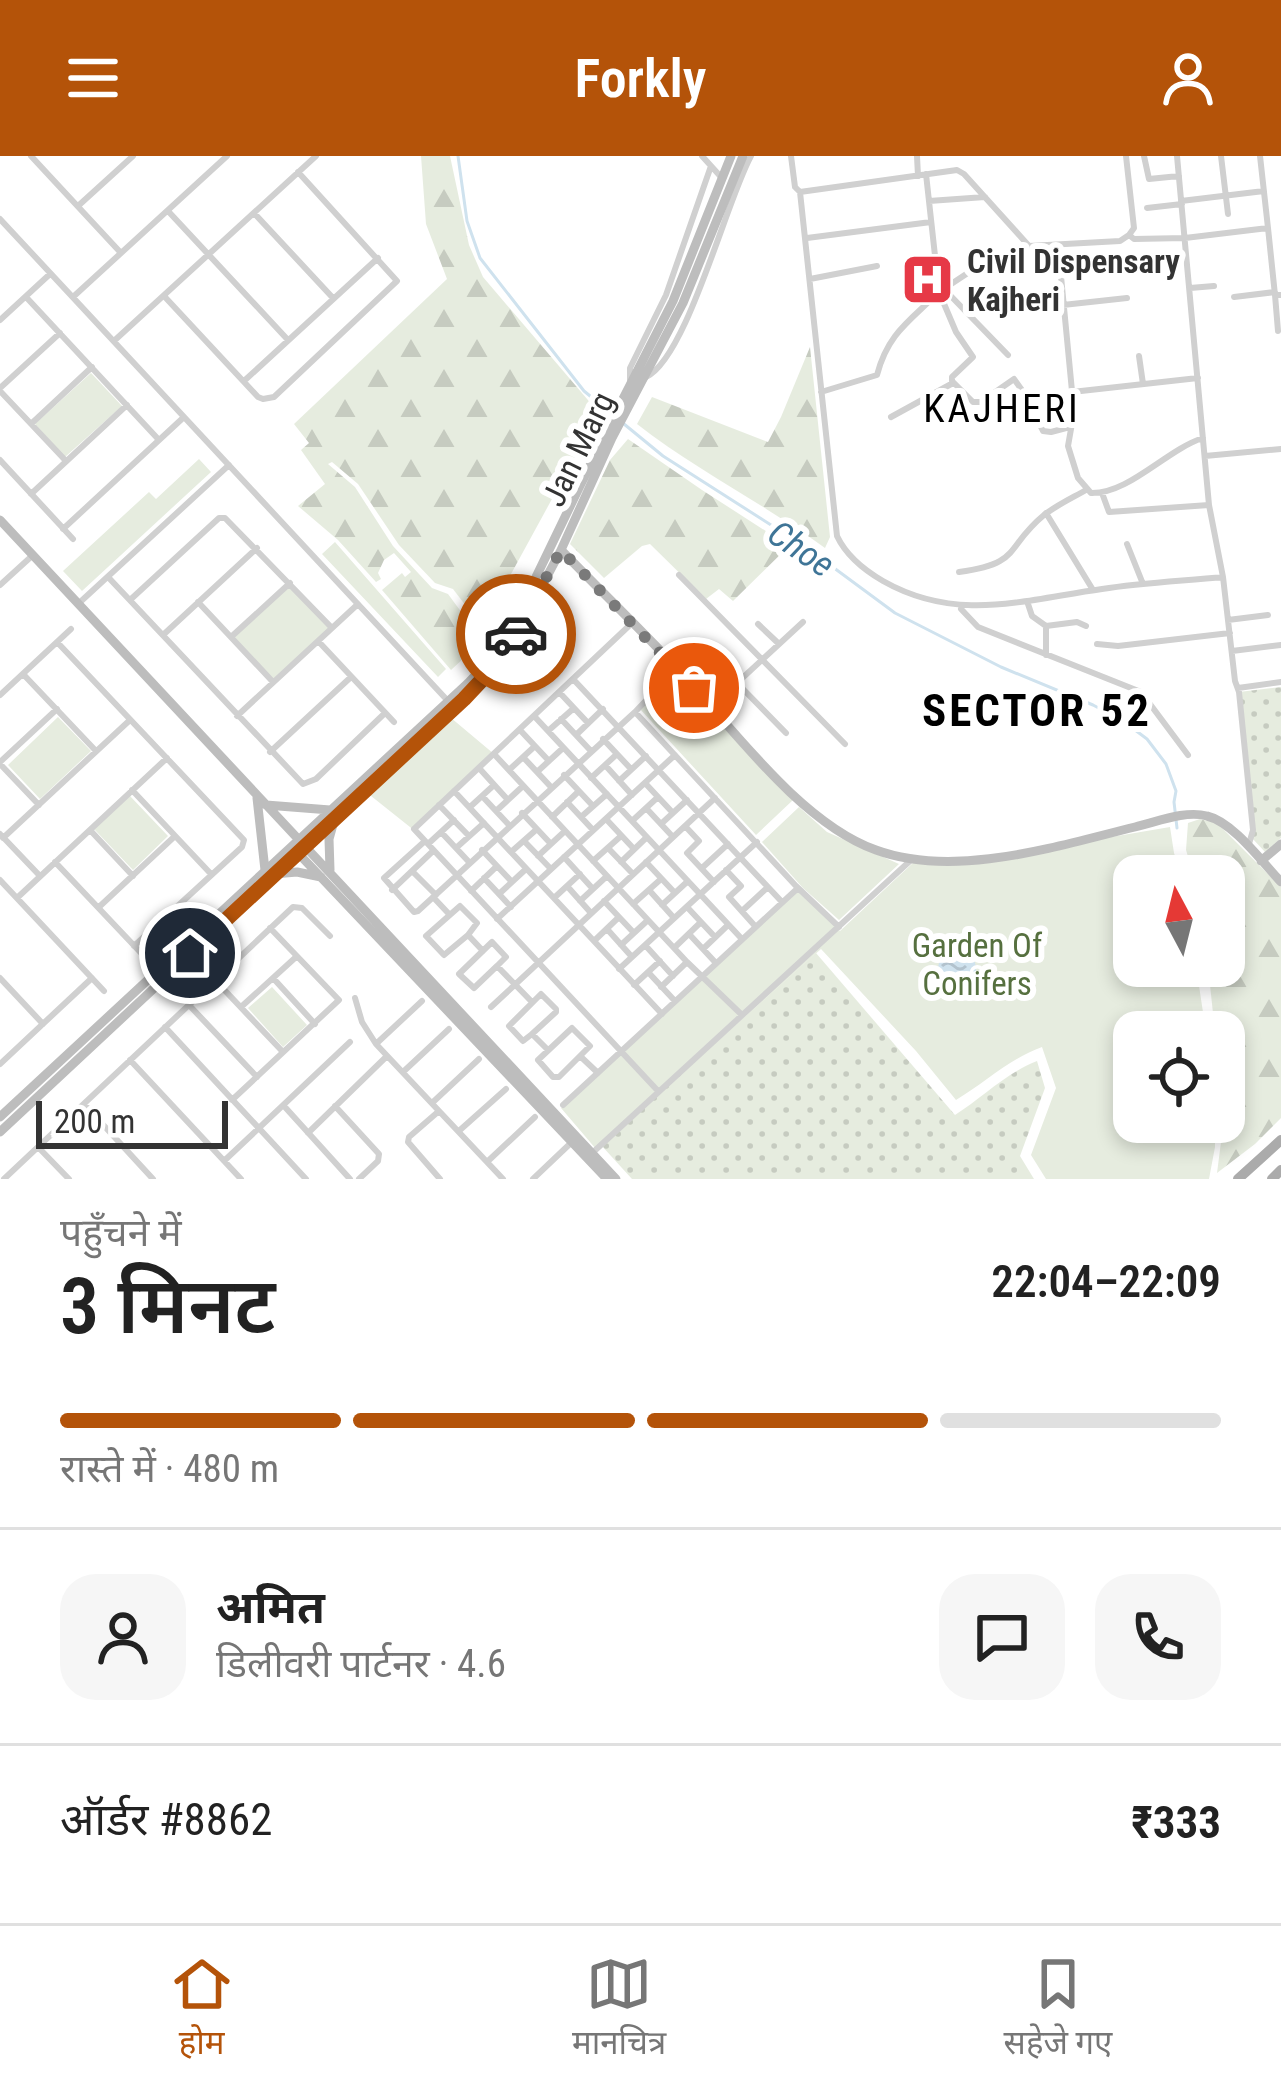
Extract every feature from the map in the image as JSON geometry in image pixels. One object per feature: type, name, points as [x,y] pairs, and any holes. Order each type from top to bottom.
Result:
[{"type":"main road","name":"Jan Marg","points":[[627,400],[673,301],[730,156]]},
{"type":"main road","name":"Jan Marg","points":[[451,705],[457,692],[474,683],[510,632],[627,400],[682,303],[747,156]]},
{"type":"main road","name":"Jan Marg","points":[[269,872],[451,705],[514,639],[561,550],[609,436]]},
{"type":"main road","points":[[0,520],[257,795],[326,876],[616,1179]]},
{"type":"main road","points":[[561,550],[785,787],[826,825],[875,850],[911,860],[989,858],[1195,814],[1219,820],[1281,882]]},
{"type":"main road","points":[[257,795],[269,872]]},
{"type":"main road","points":[[266,805],[333,814],[326,876]]},
{"type":"main road","points":[[1261,862],[1281,844]]},
{"type":"main road","points":[[0,1132],[269,872]]},
{"type":"main road","points":[[0,1117],[269,872],[326,876]]},
{"type":"main road","points":[[1238,1179],[1281,1139]]},
{"type":"main road","points":[[590,1155],[607,1179]]},
{"type":"main road","points":[[1272,1179],[1281,1170]]},
{"type":"street","points":[[31,156],[121,253]]},
{"type":"street","points":[[117,156],[124,164]]},
{"type":"street","points":[[78,206],[133,156]]},
{"type":"street","points":[[73,298],[227,156]]},
{"type":"street","points":[[114,342],[316,156]]},
{"type":"street","points":[[702,156],[721,177]]},
{"type":"street","points":[[791,156],[807,238],[832,499],[839,542],[849,555],[885,582],[925,599],[958,606],[1223,577]]},
{"type":"street","points":[[917,156],[942,291],[956,332],[973,357],[952,377],[953,383],[977,403],[1014,379],[1043,431],[1070,427]]},
{"type":"street","points":[[821,392],[877,375],[892,337],[942,291],[989,259],[1029,246],[1120,241],[1129,235],[1133,228],[1126,156]]},
{"type":"street","points":[[1144,156],[1149,178],[1179,176]]},
{"type":"street","points":[[1177,156],[1209,505],[1223,577],[1253,830],[1248,848]]},
{"type":"street","points":[[1221,156],[1228,214]]},
{"type":"street","points":[[1260,156],[1278,331]]},
{"type":"street","points":[[631,383],[630,368],[666,295],[711,166]]},
{"type":"street","points":[[800,192],[961,171],[1029,246]]},
{"type":"street","points":[[164,296],[258,397],[268,399],[308,366],[397,278],[298,172]]},
{"type":"street","points":[[1148,208],[1264,191]]},
{"type":"street","points":[[929,202],[985,196]]},
{"type":"street","points":[[167,211],[288,340]]},
{"type":"street","points":[[254,213],[334,298]]},
{"type":"street","points":[[0,219],[451,705]]},
{"type":"street","points":[[807,238],[931,222]]},
{"type":"street","points":[[1129,235],[1135,239],[1184,238],[1268,228]]},
{"type":"street","points":[[1058,245],[1074,418],[1070,456],[1086,490]]},
{"type":"street","points":[[244,381],[378,258]]},
{"type":"street","points":[[810,279],[877,266]]},
{"type":"street","points":[[0,320],[51,274]]},
{"type":"street","points":[[1190,288],[1214,286]]},
{"type":"street","points":[[942,291],[1008,355]]},
{"type":"street","points":[[1234,297],[1277,294]]},
{"type":"street","points":[[26,296],[159,440]]},
{"type":"street","points":[[1017,310],[1126,298]]},
{"type":"street","points":[[0,301],[10,312]]},
{"type":"street","points":[[60,333],[0,389],[66,461]]},
{"type":"street","points":[[1139,356],[1143,384]]},
{"type":"street","points":[[31,424],[92,368]]},
{"type":"street","points":[[1072,392],[1198,378]]},
{"type":"street","points":[[891,417],[953,383]]},
{"type":"street","points":[[31,494],[127,405]]},
{"type":"street","points":[[63,529],[184,417]]},
{"type":"street","points":[[959,572],[982,569],[1010,556],[1046,514],[1086,490],[1102,493],[1123,484],[1169,453],[1203,438]]},
{"type":"street","points":[[1205,456],[1281,449]]},
{"type":"street","points":[[0,460],[74,539]]},
{"type":"street","points":[[78,604],[229,465]]},
{"type":"street","points":[[1102,493],[1109,512],[1209,505]]},
{"type":"street","points":[[1046,514],[1093,590]]},
{"type":"street","points":[[130,600],[219,518],[225,518],[332,628]]},
{"type":"street","points":[[1127,544],[1143,584]]},
{"type":"street","points":[[162,635],[257,548]]},
{"type":"street","points":[[0,585],[33,555]]},
{"type":"street","points":[[680,575],[845,744]]},
{"type":"street","points":[[108,577],[298,781],[309,784],[385,713]]},
{"type":"street","points":[[231,638],[290,584]]},
{"type":"street","points":[[1027,601],[1032,616],[1046,626],[1077,622],[1086,626]]},
{"type":"street","points":[[198,602],[273,682]]},
{"type":"street","points":[[237,716],[358,604]]},
{"type":"street","points":[[958,606],[978,627],[1142,692],[1188,755]]},
{"type":"street","points":[[1228,620],[1268,615]]},
{"type":"street","points":[[711,707],[802,622]]},
{"type":"street","points":[[632,623],[414,828],[658,1091]]},
{"type":"street","points":[[758,624],[778,643]]},
{"type":"street","points":[[1046,626],[1046,655]]},
{"type":"street","points":[[0,695],[71,629]]},
{"type":"street","points":[[1097,644],[1118,646],[1230,633]]},
{"type":"street","points":[[318,641],[394,722]]},
{"type":"street","points":[[57,642],[244,840],[242,847],[134,946]]},
{"type":"street","points":[[1232,651],[1281,646]]},
{"type":"street","points":[[429,845],[385,876],[386,883],[414,912],[676,668]]},
{"type":"street","points":[[23,674],[96,752]]},
{"type":"street","points":[[270,752],[351,677]]},
{"type":"street","points":[[573,679],[782,902]]},
{"type":"street","points":[[1238,688],[1281,682]]},
{"type":"street","points":[[737,683],[786,734]]},
{"type":"street","points":[[560,693],[588,723]]},
{"type":"street","points":[[548,731],[574,708]]},
{"type":"street","points":[[39,805],[0,763],[56,709]]},
{"type":"street","points":[[576,735],[603,709]]},
{"type":"street","points":[[634,712],[839,926]]},
{"type":"street","points":[[535,717],[741,938]]},
{"type":"street","points":[[561,719],[590,750]]},
{"type":"street","points":[[40,876],[2,836],[130,720]]},
{"type":"street","points":[[520,730],[549,761]]},
{"type":"street","points":[[603,739],[631,770]]},
{"type":"street","points":[[508,770],[535,746]]},
{"type":"street","points":[[537,772],[563,748]]},
{"type":"street","points":[[494,754],[742,1015]]},
{"type":"street","points":[[591,778],[617,754]]},
{"type":"street","points":[[497,919],[675,755]]},
{"type":"street","points":[[619,781],[646,756]]},
{"type":"street","points":[[523,757],[551,787]]},
{"type":"street","points":[[16,898],[166,758]]},
{"type":"street","points":[[605,765],[632,794]]},
{"type":"street","points":[[479,768],[508,800]]},
{"type":"street","points":[[564,775],[593,806]]},
{"type":"street","points":[[645,783],[673,813]]},
{"type":"street","points":[[470,808],[494,785]]},
{"type":"street","points":[[496,811],[523,786]]},
{"type":"street","points":[[132,790],[211,874]]},
{"type":"street","points":[[454,791],[662,1014]]},
{"type":"street","points":[[551,817],[579,791]]},
{"type":"street","points":[[581,818],[607,794]]},
{"type":"street","points":[[482,796],[509,825]]},
{"type":"street","points":[[632,821],[658,797]]},
{"type":"street","points":[[491,1007],[716,798]]},
{"type":"street","points":[[661,824],[687,800]]},
{"type":"street","points":[[567,802],[593,830]]},
{"type":"street","points":[[439,805],[469,836]]},
{"type":"street","points":[[646,808],[673,837]]},
{"type":"street","points":[[522,813],[551,844]]},
{"type":"street","points":[[606,819],[634,849]]},
{"type":"street","points":[[392,890],[454,820]]},
{"type":"street","points":[[456,848],[484,823]]},
{"type":"street","points":[[673,866],[699,842],[685,826]]},
{"type":"street","points":[[511,853],[537,829]]},
{"type":"street","points":[[90,830],[133,876]]},
{"type":"street","points":[[538,856],[565,831]]},
{"type":"street","points":[[441,832],[469,862]]},
{"type":"street","points":[[99,908],[176,836]]},
{"type":"street","points":[[593,861],[621,836]]},
{"type":"street","points":[[621,862],[647,837]]},
{"type":"street","points":[[524,841],[551,869]]},
{"type":"street","points":[[620,969],[757,842]]},
{"type":"street","points":[[702,868],[728,844]]},
{"type":"street","points":[[608,848],[633,874]]},
{"type":"street","points":[[482,850],[512,882]]},
{"type":"street","points":[[687,853],[714,882]]},
{"type":"street","points":[[564,857],[593,889]]},
{"type":"street","points":[[590,1155],[911,860]]},
{"type":"street","points":[[56,862],[142,954]]},
{"type":"street","points":[[646,862],[675,893]]},
{"type":"street","points":[[471,891],[497,866]]},
{"type":"street","points":[[499,894],[526,869]]},
{"type":"street","points":[[726,870],[754,900]]},
{"type":"street","points":[[412,871],[449,914]]},
{"type":"street","points":[[554,898],[580,874]]},
{"type":"street","points":[[580,901],[607,876]]},
{"type":"street","points":[[484,878],[511,907]]},
{"type":"street","points":[[633,904],[662,878]]},
{"type":"street","points":[[0,880],[104,991]]},
{"type":"street","points":[[662,905],[688,881]]},
{"type":"street","points":[[567,886],[591,913]]},
{"type":"street","points":[[715,910],[741,886]]},
{"type":"street","points":[[742,911],[768,887]]},
{"type":"street","points":[[562,1105],[798,888]]},
{"type":"street","points":[[649,890],[674,918]]},
{"type":"street","points":[[729,897],[755,926]]},
{"type":"street","points":[[604,901],[634,933]]},
{"type":"street","points":[[4,1179],[293,907],[299,906],[330,936]]},
{"type":"street","points":[[460,906],[477,923],[468,934],[446,955],[426,935],[460,906]]},
{"type":"street","points":[[687,907],[715,937]]},
{"type":"street","points":[[594,941],[619,917]]},
{"type":"street","points":[[621,945],[648,920]]},
{"type":"street","points":[[674,948],[701,922]]},
{"type":"street","points":[[703,949],[728,925]]},
{"type":"street","points":[[232,1100],[339,1000],[270,928]]},
{"type":"street","points":[[607,929],[632,957]]},
{"type":"street","points":[[468,934],[483,951]]},
{"type":"street","points":[[689,934],[716,962]]},
{"type":"street","points":[[494,943],[506,955],[496,966],[474,988],[460,976],[494,943]]},
{"type":"street","points":[[645,945],[673,976]]},
{"type":"street","points":[[241,1007],[297,957]]},
{"type":"street","points":[[634,985],[659,961]]},
{"type":"street","points":[[661,987],[687,962]]},
{"type":"street","points":[[496,966],[532,1003]]},
{"type":"street","points":[[648,972],[674,1001]]},
{"type":"street","points":[[0,1064],[92,978]]},
{"type":"street","points":[[273,978],[315,1024]]},
{"type":"street","points":[[0,979],[43,1024]]},
{"type":"street","points":[[215,980],[284,1052]]},
{"type":"street","points":[[541,994],[556,1010],[532,1034],[523,1041],[509,1026],[541,994]]},
{"type":"street","points":[[355,998],[376,1044],[502,1179]]},
{"type":"street","points":[[376,1044],[422,1000]]},
{"type":"street","points":[[189,1005],[257,1077]]},
{"type":"street","points":[[165,1027],[306,1179]]},
{"type":"street","points":[[572,1028],[590,1046],[580,1056],[557,1078],[538,1060],[572,1028]]},
{"type":"street","points":[[404,1072],[448,1029]]},
{"type":"street","points":[[532,1034],[548,1050]]},
{"type":"street","points":[[224,1161],[350,1042]]},
{"type":"street","points":[[308,1132],[388,1055]]},
{"type":"street","points":[[580,1056],[598,1073]]},
{"type":"street","points":[[431,1103],[479,1059]]},
{"type":"street","points":[[130,1060],[241,1179]]},
{"type":"street","points":[[458,1132],[506,1089]]},
{"type":"street","points":[[84,1104],[153,1179]]},
{"type":"street","points":[[284,1106],[354,1179],[378,1161],[379,1154],[335,1106]]},
{"type":"street","points":[[439,1111],[407,1142],[440,1179]]},
{"type":"street","points":[[488,1162],[535,1117]]},
{"type":"street","points":[[532,1179],[575,1139]]},
{"type":"street","points":[[38,1147],[69,1179]]},
{"type":"green space","points":[[421,156],[450,156],[469,245],[483,277],[599,413],[482,627],[453,589],[435,583],[399,545],[358,484],[332,462],[328,464],[355,487],[393,546],[432,588],[448,594],[479,636],[451,670],[382,590],[402,573],[405,577],[411,572],[394,553],[384,560],[378,573],[381,579],[376,582],[298,506],[325,484],[301,450],[309,443],[294,424],[447,279],[426,224]]},
{"type":"green space","points":[[810,347],[830,537],[825,548],[637,424],[652,397],[768,442]]},
{"type":"green space","points":[[91,373],[122,406],[65,457],[35,424]]},
{"type":"green space","points":[[628,439],[789,546],[733,601],[719,589],[706,599],[650,544],[604,578],[570,544],[610,460]]},
{"type":"green space","points":[[199,459],[211,472],[82,591],[63,571],[149,492],[156,499]]},
{"type":"green space","points":[[335,542],[446,669],[438,677],[322,554]]},
{"type":"green space","points":[[290,583],[332,628],[273,682],[231,637]]},
{"type":"green space","points":[[675,675],[793,800],[756,835],[640,709]]},
{"type":"green space","points":[[1281,687],[1281,838],[1265,852],[1252,838],[1239,692]]},
{"type":"green space","points":[[444,712],[494,754],[415,831],[361,788]]},
{"type":"green space","points":[[58,717],[91,751],[40,799],[8,765]]},
{"type":"green space","points":[[130,796],[168,836],[133,870],[94,829]]},
{"type":"green space","points":[[799,807],[827,832],[899,864],[839,920],[762,842]]},
{"type":"green space","points":[[1200,819],[1217,823],[1281,887],[1281,1118],[1217,1173],[1221,1143],[1245,1143],[1245,1011],[1213,1011],[1210,987],[1245,987],[1245,855],[1188,855],[1188,823]]},
{"type":"green space","name":"Garden Of Conifers","points":[[1170,827],[1175,855],[1113,855],[1113,987],[1199,987],[1203,1011],[1113,1011],[1113,1143],[1215,1143],[1209,1179],[1046,1179],[1031,1155],[1056,1088],[1042,1047],[956,1100],[821,949],[596,1149],[561,1108],[800,888],[840,931],[915,861],[952,864]]},
{"type":"green space","points":[[816,953],[955,1115],[1037,1061],[1045,1088],[1020,1156],[1034,1179],[632,1179],[601,1145]]},
{"type":"green space","points":[[272,987],[307,1025],[283,1047],[248,1008]]},
{"type":"water","points":[[957,950],[970,956],[976,969],[970,982],[957,988],[944,982],[938,969],[944,956]]},
{"type":"waterway","name":"Choe","points":[[458,156],[467,221],[480,258],[584,391],[612,414]]},
{"type":"waterway","name":"Choe","points":[[624,424],[663,456],[807,548],[895,613],[1123,721],[1147,739],[1166,764],[1176,791],[1177,828]]},
{"type":"way so far","points":[[516,634],[561,550],[694,688]]},
{"type":"place","name":"Civil Dispensary Kajheri","points":[[928,280]]},
{"type":"district","name":"KAJHERI","points":[[1002,409]]},
{"type":"district","name":"SECTOR 52","points":[[1037,710]]},
{"type":"route","points":[[190,953],[464,699],[516,634]]}]
